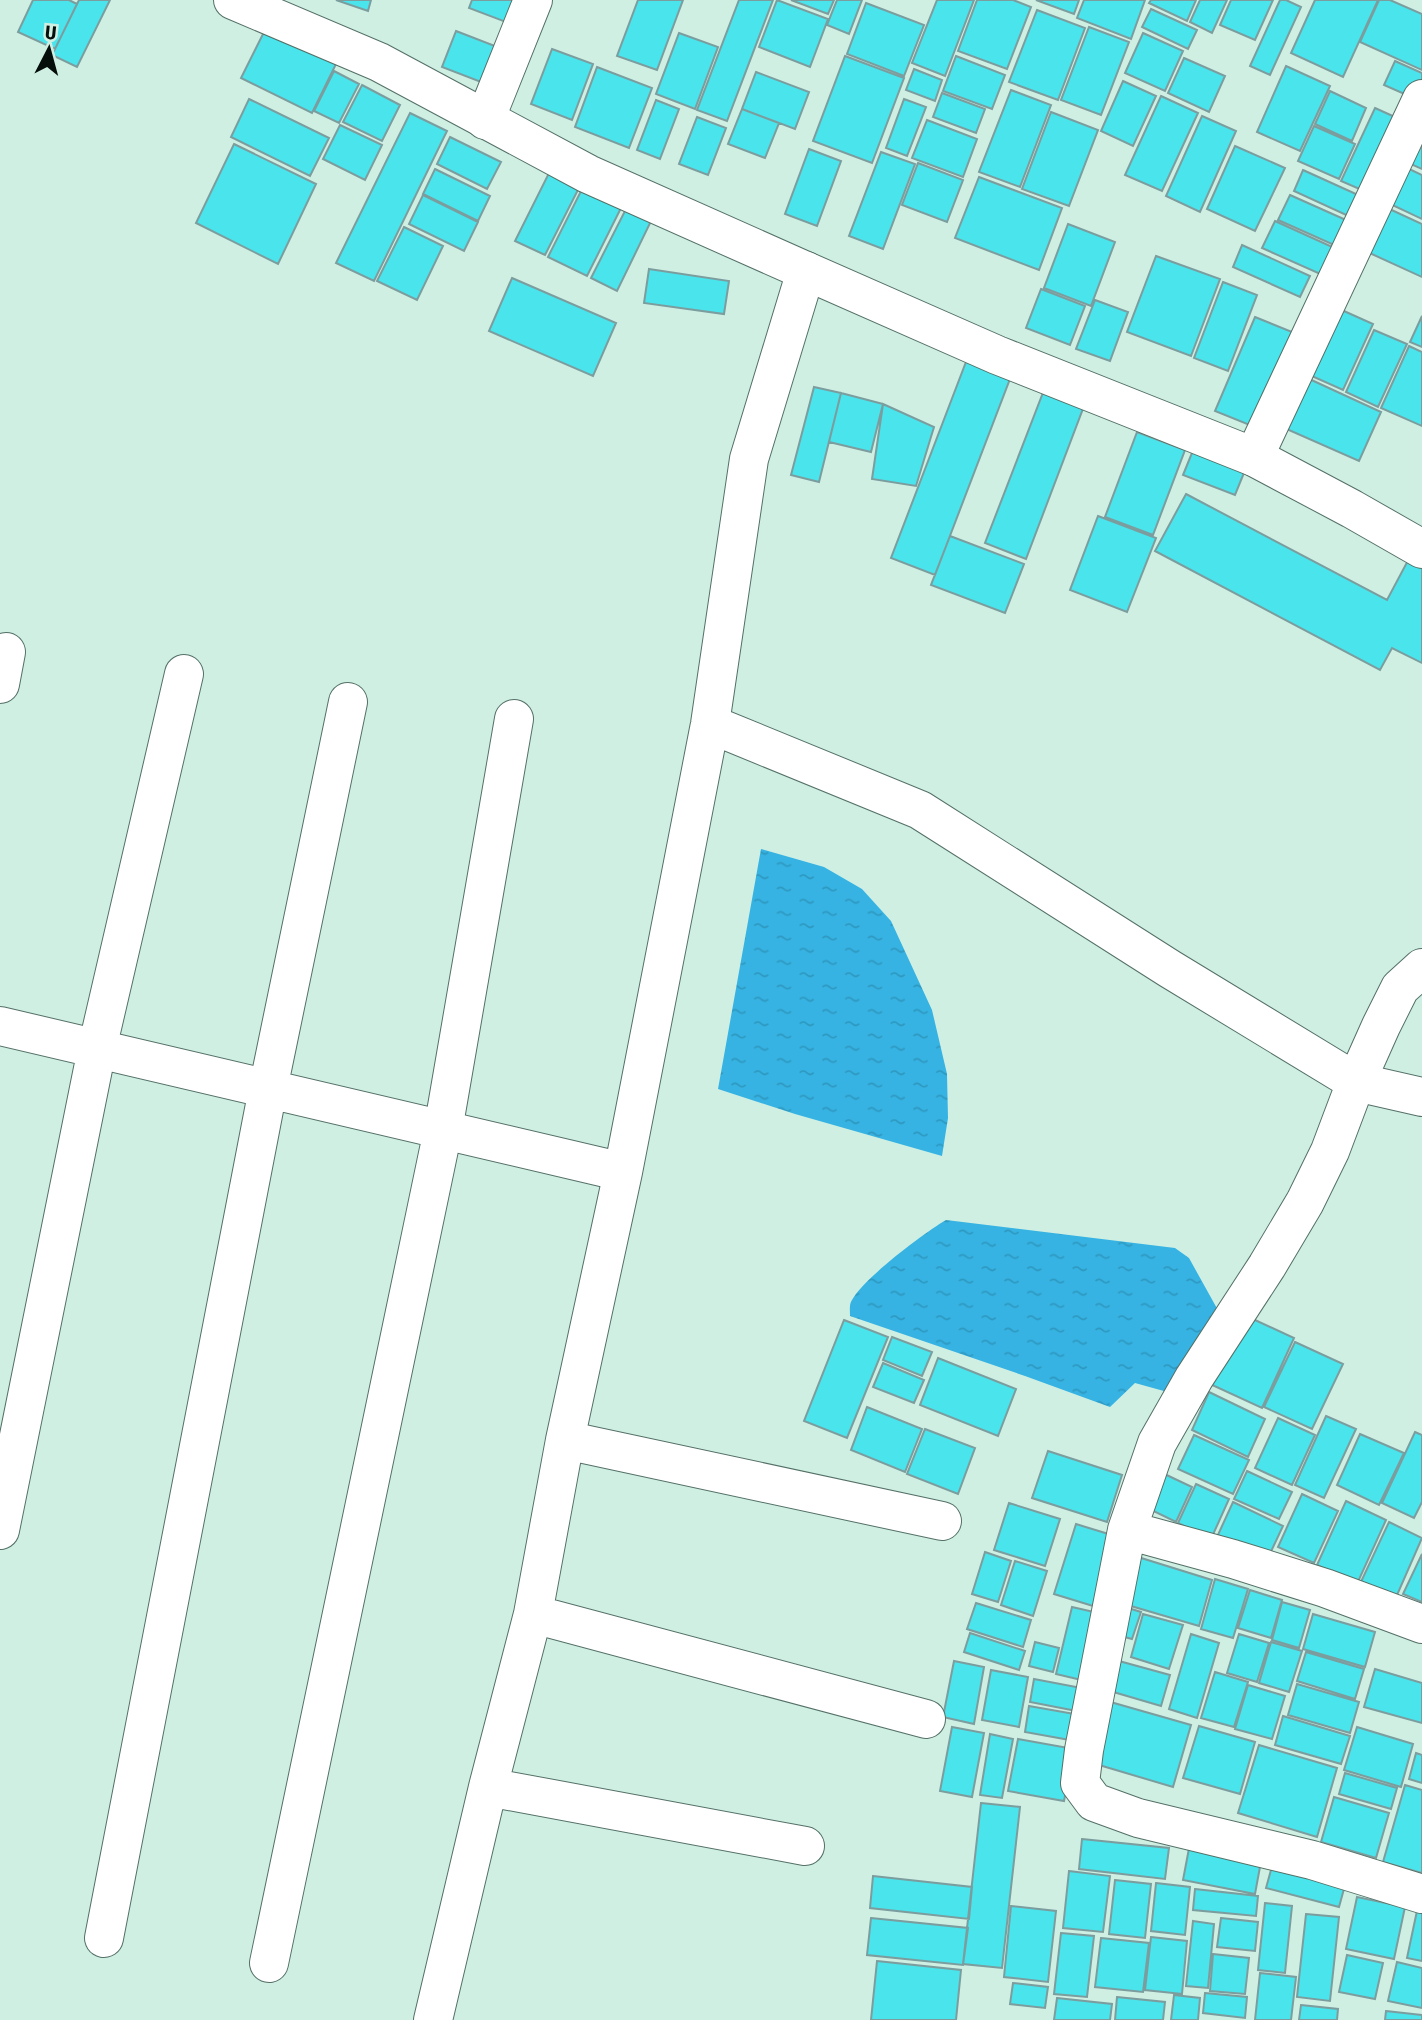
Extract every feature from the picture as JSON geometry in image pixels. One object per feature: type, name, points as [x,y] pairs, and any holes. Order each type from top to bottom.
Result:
[{"type":"street","points":[[233,0],[379,62],[589,174],[997,355],[1254,457],[1422,550]]},
{"type":"street","points":[[485,120],[533,0]]},
{"type":"street","points":[[1254,457],[1422,99]]},
{"type":"street","points":[[433,2020],[488,1787],[533,1614],[565,1440],[623,1172],[710,724],[749,459],[806,271]]},
{"type":"street","points":[[0,1530],[97,1049],[184,674]]},
{"type":"street","points":[[104,1938],[268,1089],[348,702]]},
{"type":"street","points":[[269,1963],[443,1130],[514,719]]},
{"type":"street","points":[[710,724],[920,810],[1170,969],[1356,1082],[1422,1097]]},
{"type":"street","points":[[1422,968],[1400,988],[1356,1082],[1330,1151],[1305,1202],[1194,1378],[1157,1443],[1127,1530],[1080,1783],[1094,1802],[1138,1818],[1312,1860],[1422,1894]]},
{"type":"street","points":[[0,1026],[623,1172]]},
{"type":"street","points":[[565,1440],[942,1521]]},
{"type":"street","points":[[1127,1530],[1286,1575],[1422,1624]]},
{"type":"street","points":[[533,1614],[926,1718]]},
{"type":"street","points":[[488,1787],[805,1846]]},
{"type":"water","points":[[761,849],[824,867],[862,889],[891,921],[932,1010],[947,1074],[948,1118],[942,1156],[718,1089]]},
{"type":"water","points":[[946,1220],[1175,1248],[1189,1258],[1219,1312],[1171,1393],[1135,1383],[1110,1407],[850,1316],[851,1302],[881,1268]]},
{"type":"building","points":[[33,0],[69,0],[77,4],[55,49],[18,32]]},
{"type":"building","points":[[79,0],[110,0],[77,67],[52,55]]},
{"type":"building","points":[[336,0],[371,0],[368,11]]},
{"type":"building","points":[[472,0],[524,0],[514,25],[469,8]]},
{"type":"building","points":[[638,0],[683,0],[657,70],[617,56]]},
{"type":"building","points":[[739,0],[773,0],[727,121],[697,110]]},
{"type":"building","points":[[777,0],[828,19],[810,67],[759,47]]},
{"type":"building","points":[[791,0],[834,0],[828,14]]},
{"type":"building","points":[[837,0],[862,0],[849,34],[827,25]]},
{"type":"building","points":[[937,0],[974,0],[945,76],[912,63]]},
{"type":"building","points":[[977,0],[1013,0],[1031,7],[1007,69],[958,51]]},
{"type":"building","points":[[1036,0],[1079,0],[1074,14]]},
{"type":"building","points":[[1084,0],[1145,0],[1131,39],[1077,18]]},
{"type":"building","points":[[1151,0],[1196,0],[1187,21],[1149,3]]},
{"type":"building","points":[[1200,0],[1227,0],[1212,33],[1190,22]]},
{"type":"building","points":[[1231,0],[1273,0],[1255,40],[1220,25]]},
{"type":"building","points":[[1280,0],[1301,7],[1270,75],[1250,66]]},
{"type":"building","points":[[1315,0],[1378,0],[1343,77],[1291,53]]},
{"type":"building","points":[[1379,0],[1390,0],[1422,14],[1422,70],[1360,42]]},
{"type":"building","points":[[866,3],[924,25],[904,76],[847,54]]},
{"type":"building","points":[[1151,9],[1197,30],[1188,49],[1142,27]]},
{"type":"building","points":[[1037,10],[1085,28],[1058,100],[1009,82]]},
{"type":"building","points":[[1089,27],[1129,42],[1101,115],[1061,100]]},
{"type":"building","points":[[265,30],[336,64],[312,113],[241,78]]},
{"type":"building","points":[[456,31],[495,46],[481,82],[442,67]]},
{"type":"building","points":[[679,33],[718,47],[695,109],[656,94]]},
{"type":"building","points":[[1143,33],[1183,51],[1165,91],[1125,73]]},
{"type":"building","points":[[552,49],[593,64],[572,120],[531,104]]},
{"type":"building","points":[[845,56],[904,78],[872,163],[813,141]]},
{"type":"building","points":[[956,56],[1005,75],[992,109],[943,91]]},
{"type":"building","points":[[1184,58],[1225,76],[1209,112],[1168,93]]},
{"type":"building","points":[[1395,61],[1422,73],[1422,90],[1418,100],[1384,85]]},
{"type":"building","points":[[1286,66],[1330,86],[1300,151],[1257,132]]},
{"type":"building","points":[[597,67],[652,88],[629,148],[575,127]]},
{"type":"building","points":[[914,69],[942,80],[935,101],[906,90]]},
{"type":"building","points":[[334,71],[359,84],[339,123],[314,111]]},
{"type":"building","points":[[756,72],[809,92],[795,129],[742,109]]},
{"type":"building","points":[[1123,81],[1156,96],[1133,146],[1101,131]]},
{"type":"building","points":[[362,85],[400,105],[382,141],[343,122]]},
{"type":"building","points":[[1011,90],[1051,105],[1020,187],[979,172]]},
{"type":"building","points":[[1330,91],[1366,108],[1352,141],[1315,124]]},
{"type":"building","points":[[942,93],[985,109],[976,133],[933,117]]},
{"type":"building","points":[[1161,96],[1198,113],[1162,191],[1125,175]]},
{"type":"building","points":[[249,99],[329,138],[310,176],[231,137]]},
{"type":"building","points":[[904,99],[926,107],[907,156],[886,148]]},
{"type":"building","points":[[656,100],[679,109],[660,159],[637,150]]},
{"type":"building","points":[[1375,108],[1404,121],[1371,194],[1341,181]]},
{"type":"building","points":[[742,109],[779,123],[765,158],[728,144]]},
{"type":"building","points":[[1051,112],[1098,130],[1069,206],[1022,189]]},
{"type":"building","points":[[410,113],[447,131],[374,281],[336,263]]},
{"type":"building","points":[[1202,116],[1236,131],[1200,212],[1166,196]]},
{"type":"building","points":[[697,117],[726,128],[708,175],[679,164]]},
{"type":"building","points":[[927,120],[977,139],[963,177],[912,158]]},
{"type":"building","points":[[1422,121],[1422,169],[1404,161]]},
{"type":"building","points":[[340,125],[382,145],[365,180],[323,159]]},
{"type":"building","points":[[1314,126],[1355,144],[1339,179],[1298,161]]},
{"type":"building","points":[[450,137],[501,162],[487,189],[437,164]]},
{"type":"building","points":[[234,144],[316,184],[278,264],[196,223]]},
{"type":"building","points":[[1235,146],[1285,168],[1255,231],[1207,209]]},
{"type":"building","points":[[809,149],[841,161],[817,226],[785,214]]},
{"type":"building","points":[[881,152],[915,164],[883,249],[849,236]]},
{"type":"building","points":[[554,163],[584,178],[545,255],[515,241]]},
{"type":"building","points":[[918,163],[963,180],[947,222],[902,205]]},
{"type":"building","points":[[1403,166],[1422,175],[1422,219],[1386,202]]},
{"type":"building","points":[[435,169],[490,196],[478,221],[423,194]]},
{"type":"building","points":[[1303,170],[1367,199],[1357,220],[1294,191]]},
{"type":"building","points":[[979,177],[1062,208],[1039,270],[955,238]]},
{"type":"building","points":[[585,183],[624,202],[587,276],[548,257]]},
{"type":"building","points":[[423,195],[478,222],[464,251],[409,224]]},
{"type":"building","points":[[1290,195],[1355,224],[1343,249],[1278,220]]},
{"type":"building","points":[[628,205],[653,217],[617,291],[591,278]]},
{"type":"building","points":[[1383,206],[1422,224],[1422,277],[1363,250]]},
{"type":"building","points":[[1275,221],[1339,250],[1327,277],[1262,248]]},
{"type":"building","points":[[1068,224],[1115,242],[1091,306],[1044,288]]},
{"type":"building","points":[[404,227],[443,246],[417,300],[377,281]]},
{"type":"building","points":[[1242,245],[1310,276],[1300,297],[1233,267]]},
{"type":"building","points":[[1156,256],[1220,279],[1191,356],[1127,332]]},
{"type":"building","points":[[649,269],[729,281],[724,314],[644,303]]},
{"type":"building","points":[[512,278],[616,323],[593,376],[489,331]]},
{"type":"building","points":[[1223,282],[1257,295],[1228,371],[1194,358]]},
{"type":"building","points":[[1041,289],[1085,306],[1070,345],[1026,328]]},
{"type":"building","points":[[1095,300],[1128,312],[1110,361],[1076,349]]},
{"type":"building","points":[[1335,307],[1373,324],[1343,390],[1305,373]]},
{"type":"building","points":[[1422,316],[1422,347],[1410,342]]},
{"type":"building","points":[[1255,317],[1302,336],[1262,430],[1215,411]]},
{"type":"building","points":[[1374,330],[1407,344],[1378,407],[1346,392]]},
{"type":"building","points":[[1409,346],[1422,352],[1422,426],[1381,408]]},
{"type":"building","points":[[969,354],[1013,371],[935,575],[891,558]]},
{"type":"building","points":[[1305,377],[1381,412],[1359,461],[1282,427]]},
{"type":"building","points":[[814,387],[841,393],[819,482],[791,475]]},
{"type":"building","points":[[1044,390],[1084,406],[1026,559],[985,543]]},
{"type":"building","points":[[841,393],[883,404],[871,452],[829,442]]},
{"type":"building","points":[[883,404],[934,427],[916,486],[872,479]]},
{"type":"building","points":[[1137,432],[1185,450],[1153,535],[1105,517]]},
{"type":"building","points":[[1196,443],[1248,463],[1235,495],[1183,475]]},
{"type":"building","points":[[1186,494],[1387,600],[1413,551],[1422,556],[1422,663],[1392,648],[1380,670],[1155,551]]},
{"type":"building","points":[[1098,516],[1156,538],[1127,612],[1070,590]]},
{"type":"building","points":[[950,536],[1024,564],[1005,613],[931,585]]},
{"type":"building","points":[[1242,1314],[1294,1338],[1262,1408],[1210,1384]]},
{"type":"building","points":[[844,1320],[888,1337],[847,1438],[804,1421]]},
{"type":"building","points":[[892,1337],[932,1352],[922,1376],[883,1360]]},
{"type":"building","points":[[1295,1342],[1343,1364],[1312,1429],[1264,1407]]},
{"type":"building","points":[[938,1358],[1016,1389],[998,1436],[920,1405]]},
{"type":"building","points":[[883,1363],[924,1380],[914,1403],[873,1387]]},
{"type":"building","points":[[1209,1392],[1265,1419],[1248,1457],[1192,1430]]},
{"type":"building","points":[[867,1407],[922,1429],[905,1472],[851,1450]]},
{"type":"building","points":[[1326,1416],[1356,1429],[1324,1498],[1295,1485]]},
{"type":"building","points":[[1278,1418],[1315,1435],[1292,1485],[1255,1468]]},
{"type":"building","points":[[925,1429],[975,1448],[958,1494],[907,1474]]},
{"type":"building","points":[[1415,1432],[1422,1435],[1422,1502],[1414,1518],[1382,1503]]},
{"type":"building","points":[[1360,1434],[1404,1453],[1379,1505],[1337,1485]]},
{"type":"building","points":[[1194,1435],[1249,1460],[1233,1494],[1178,1469]]},
{"type":"building","points":[[1048,1451],[1122,1475],[1107,1522],[1032,1498]]},
{"type":"building","points":[[1156,1470],[1192,1487],[1176,1522],[1139,1504]]},
{"type":"building","points":[[1247,1471],[1292,1492],[1279,1519],[1234,1499]]},
{"type":"building","points":[[1196,1484],[1229,1499],[1211,1539],[1178,1523]]},
{"type":"building","points":[[1302,1494],[1338,1511],[1314,1563],[1278,1547]]},
{"type":"building","points":[[1346,1501],[1386,1520],[1357,1584],[1317,1565]]},
{"type":"building","points":[[1233,1502],[1283,1526],[1267,1560],[1217,1537]]},
{"type":"building","points":[[1009,1503],[1060,1519],[1045,1566],[994,1550]]},
{"type":"building","points":[[1389,1522],[1422,1538],[1394,1602],[1359,1586]]},
{"type":"building","points":[[1076,1524],[1115,1536],[1093,1606],[1054,1594]]},
{"type":"building","points":[[985,1552],[1011,1561],[998,1602],[972,1594]]},
{"type":"building","points":[[1422,1554],[1422,1602],[1403,1594]]},
{"type":"building","points":[[1138,1557],[1212,1580],[1199,1626],[1124,1604]]},
{"type":"building","points":[[1015,1561],[1047,1571],[1033,1616],[1001,1605]]},
{"type":"building","points":[[1215,1579],[1248,1589],[1233,1638],[1201,1629]]},
{"type":"building","points":[[1250,1590],[1282,1600],[1271,1638],[1238,1628]]},
{"type":"building","points":[[1282,1602],[1310,1610],[1299,1648],[1272,1640]]},
{"type":"building","points":[[976,1603],[1031,1620],[1023,1647],[967,1629]]},
{"type":"building","points":[[1072,1607],[1107,1615],[1090,1682],[1056,1674]]},
{"type":"building","points":[[1125,1607],[1141,1612],[1132,1639],[1117,1635]]},
{"type":"building","points":[[1143,1614],[1183,1625],[1169,1669],[1131,1657]]},
{"type":"building","points":[[1313,1614],[1375,1632],[1365,1667],[1303,1649]]},
{"type":"building","points":[[970,1633],[1025,1651],[1019,1670],[964,1652]]},
{"type":"building","points":[[1191,1634],[1219,1643],[1197,1718],[1169,1709]]},
{"type":"building","points":[[1239,1634],[1269,1643],[1257,1682],[1227,1673]]},
{"type":"building","points":[[1035,1642],[1059,1648],[1053,1672],[1029,1666]]},
{"type":"building","points":[[1271,1642],[1302,1651],[1289,1692],[1259,1683]]},
{"type":"building","points":[[1306,1652],[1364,1669],[1355,1699],[1297,1681]]},
{"type":"building","points":[[954,1661],[984,1667],[974,1724],[943,1717]]},
{"type":"building","points":[[1119,1661],[1170,1675],[1161,1706],[1110,1691]]},
{"type":"building","points":[[1375,1669],[1422,1683],[1422,1723],[1364,1707]]},
{"type":"building","points":[[991,1670],[1028,1677],[1019,1727],[982,1720]]},
{"type":"building","points":[[1215,1672],[1248,1682],[1234,1727],[1201,1718]]},
{"type":"building","points":[[1034,1679],[1092,1690],[1087,1713],[1030,1702]]},
{"type":"building","points":[[1297,1684],[1359,1702],[1350,1733],[1288,1715]]},
{"type":"building","points":[[1248,1685],[1285,1696],[1272,1739],[1235,1729]]},
{"type":"building","points":[[1107,1701],[1191,1725],[1173,1787],[1089,1762]]},
{"type":"building","points":[[1029,1706],[1086,1716],[1081,1742],[1025,1732]]},
{"type":"building","points":[[1283,1716],[1350,1736],[1341,1764],[1275,1745]]},
{"type":"building","points":[[1199,1726],[1255,1742],[1240,1794],[1183,1778]]},
{"type":"building","points":[[952,1727],[984,1733],[972,1797],[940,1791]]},
{"type":"building","points":[[1357,1727],[1413,1744],[1401,1787],[1344,1770]]},
{"type":"building","points":[[990,1734],[1013,1739],[1002,1798],[980,1795]]},
{"type":"building","points":[[1018,1739],[1074,1749],[1064,1801],[1008,1791]]},
{"type":"building","points":[[1259,1745],[1337,1768],[1317,1837],[1238,1813]]},
{"type":"building","points":[[1416,1753],[1422,1755],[1422,1783],[1409,1779]]},
{"type":"building","points":[[1345,1773],[1397,1788],[1391,1809],[1339,1794]]},
{"type":"building","points":[[1405,1785],[1422,1790],[1422,1873],[1383,1862]]},
{"type":"building","points":[[1334,1797],[1389,1813],[1376,1858],[1321,1842]]},
{"type":"building","points":[[981,1803],[1020,1807],[1002,1968],[963,1964]]},
{"type":"building","points":[[1082,1839],[1169,1848],[1165,1879],[1079,1869]]},
{"type":"building","points":[[1190,1843],[1262,1856],[1255,1894],[1183,1880]]},
{"type":"building","points":[[1274,1859],[1347,1878],[1339,1907],[1266,1888]]},
{"type":"building","points":[[1069,1871],[1110,1876],[1103,1932],[1063,1928]]},
{"type":"building","points":[[873,1876],[972,1887],[969,1919],[870,1908]]},
{"type":"building","points":[[1115,1880],[1151,1884],[1145,1938],[1109,1934]]},
{"type":"building","points":[[1156,1883],[1190,1887],[1185,1935],[1151,1931]]},
{"type":"building","points":[[1195,1889],[1258,1896],[1256,1916],[1193,1910]]},
{"type":"building","points":[[1357,1897],[1405,1907],[1394,1959],[1346,1949]]},
{"type":"building","points":[[1265,1903],[1292,1906],[1285,1973],[1258,1970]]},
{"type":"building","points":[[1011,1906],[1056,1911],[1048,1982],[1004,1977]]},
{"type":"building","points":[[1418,1906],[1422,1907],[1422,1961],[1407,1958]]},
{"type":"building","points":[[1306,1914],[1339,1917],[1330,2001],[1297,1997]]},
{"type":"building","points":[[871,1918],[968,1928],[963,1965],[867,1955]]},
{"type":"building","points":[[1221,1918],[1258,1922],[1255,1951],[1217,1947]]},
{"type":"building","points":[[1193,1921],[1214,1924],[1208,1988],[1186,1986]]},
{"type":"building","points":[[1061,1933],[1094,1936],[1087,1997],[1054,1994]]},
{"type":"building","points":[[1151,1937],[1187,1941],[1182,1994],[1145,1990]]},
{"type":"building","points":[[1101,1938],[1149,1943],[1143,1992],[1095,1987]]},
{"type":"building","points":[[1213,1954],[1249,1958],[1245,1994],[1210,1991]]},
{"type":"building","points":[[1347,1955],[1383,1963],[1375,1999],[1339,1992]]},
{"type":"building","points":[[877,1961],[961,1970],[956,2020],[871,2020]]},
{"type":"building","points":[[1397,1962],[1422,1968],[1422,2008],[1388,2001]]},
{"type":"building","points":[[1260,1973],[1296,1977],[1291,2020],[1255,2020]]},
{"type":"building","points":[[1013,1983],[1048,1987],[1045,2008],[1010,2004]]},
{"type":"building","points":[[1205,1993],[1247,1997],[1245,2018],[1203,2013]]},
{"type":"building","points":[[1174,1995],[1200,1998],[1198,2020],[1171,2020]]},
{"type":"building","points":[[1117,1997],[1165,2002],[1163,2020],[1115,2020]]},
{"type":"building","points":[[1057,1998],[1112,2004],[1110,2020],[1054,2020]]},
{"type":"building","points":[[1301,2005],[1338,2009],[1337,2020],[1299,2020]]},
{"type":"building","points":[[1386,2011],[1422,2015],[1422,2020],[1385,2020]]}]
